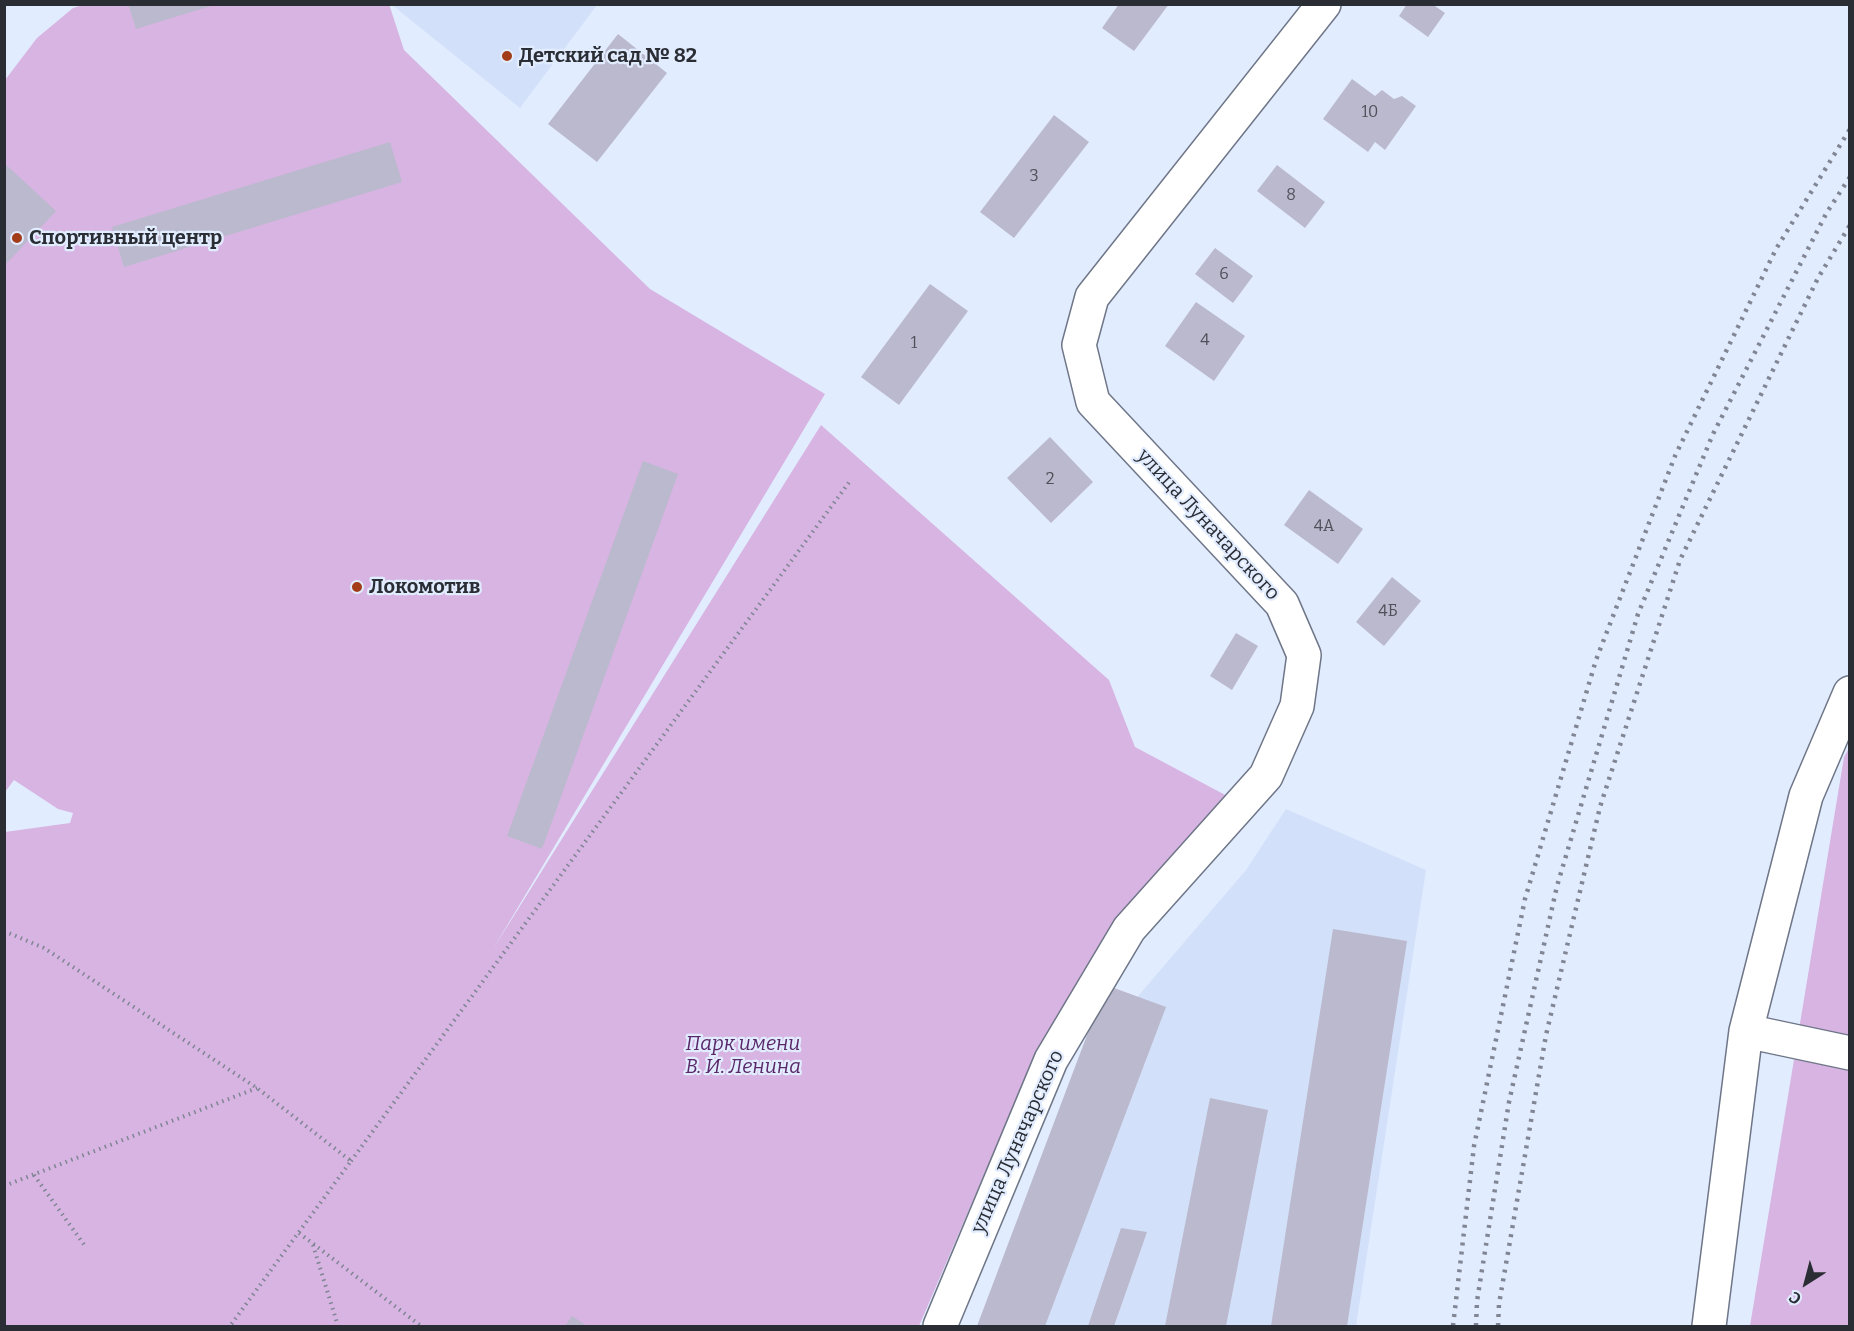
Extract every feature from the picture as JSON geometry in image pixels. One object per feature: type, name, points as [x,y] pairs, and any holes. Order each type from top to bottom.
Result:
[{"type":"street","name":"улица Луначарского","points":[[940,1326],[1051,1060],[1130,929],[1266,776],[1297,706],[1304,655],[1282,604],[1093,402],[1079,345],[1092,297],[1324,4]]},
{"type":"street","points":[[1710,1326],[1746,1031],[1806,796],[1850,693]]},
{"type":"street","points":[[1746,1031],[1850,1053]]},
{"type":"path","points":[[230,1326],[850,481]]},
{"type":"path","points":[[4,931],[44,948],[257,1088],[351,1161]]},
{"type":"path","points":[[4,1186],[257,1088]]},
{"type":"path","points":[[34,1175],[85,1246]]},
{"type":"path","points":[[298,1233],[421,1326]]},
{"type":"path","points":[[314,1245],[338,1326]]},
{"type":"shaded area","name":"Детский сад № 82","points":[[392,5],[597,5],[520,108]]},
{"type":"shaded area","points":[[1286,809],[1426,870],[1356,1326],[984,1326],[1127,1009],[1246,870]]},
{"type":"green space","name":"Парк имени В. И. Ленина","points":[[389,4],[404,50],[650,289],[825,394],[493,949],[821,425],[1109,680],[1135,747],[1229,797],[1104,938],[1026,1077],[919,1326],[5,1326],[5,832],[70,823],[73,813],[58,809],[14,780],[5,792],[5,80],[37,38],[73,8],[83,5]]},
{"type":"green space","points":[[1849,748],[1849,1326],[1750,1326],[1844,757]]},
{"type":"building","points":[[128,4],[214,4],[214,5],[136,29]]},
{"type":"building","points":[[1119,4],[1169,4],[1134,51],[1102,28]]},
{"type":"building","points":[[1407,4],[1432,4],[1445,13],[1428,37],[1399,16]]},
{"type":"building","points":[[618,34],[667,73],[597,162],[548,124]]},
{"type":"building","points":[[1352,79],[1375,96],[1382,90],[1394,99],[1402,96],[1416,106],[1385,150],[1375,142],[1368,152],[1323,119]]},
{"type":"building","points":[[1054,115],[1089,142],[1014,238],[980,212]]},
{"type":"building","points":[[390,142],[402,182],[124,267],[112,227]]},
{"type":"building","name":"Спортивный центр","points":[[4,163],[56,211],[4,266]]},
{"type":"building","points":[[1277,165],[1325,202],[1305,228],[1257,191]]},
{"type":"building","points":[[1215,248],[1253,276],[1233,303],[1195,274]]},
{"type":"building","points":[[930,284],[968,311],[899,405],[861,377]]},
{"type":"building","points":[[1196,302],[1245,336],[1214,381],[1165,346]]},
{"type":"building","points":[[1050,437],[1093,482],[1051,523],[1007,478]]},
{"type":"building","points":[[643,461],[678,474],[542,849],[507,836]]},
{"type":"building","points":[[1309,490],[1363,529],[1338,564],[1284,525]]},
{"type":"building","points":[[1392,577],[1421,601],[1384,646],[1356,622]]},
{"type":"building","points":[[1236,633],[1258,646],[1232,690],[1210,676]]},
{"type":"building","points":[[1333,929],[1407,941],[1347,1326],[1271,1326]]},
{"type":"building","points":[[1106,985],[1166,1007],[1045,1326],[977,1326]]},
{"type":"building","points":[[1210,1098],[1268,1110],[1226,1326],[1165,1326]]},
{"type":"building","points":[[1121,1228],[1147,1232],[1114,1326],[1088,1326]]},
{"type":"building","points":[[572,1316],[587,1326],[565,1326]]},
{"type":"railway","points":[[1453,1326],[1474,1146],[1525,899],[1596,660],[1675,456],[1776,249],[1850,129]]},
{"type":"railway","points":[[1476,1326],[1477,1301],[1509,1102],[1557,886],[1638,614],[1713,434],[1827,212],[1850,177]]},
{"type":"railway","points":[[1498,1326],[1499,1304],[1546,1035],[1600,807],[1680,560],[1818,278],[1850,225]]},
{"type":"place","name":"Детский сад № 82","points":[[507,56]]},
{"type":"place","name":"Спортивный центр","points":[[17,238]]},
{"type":"place","name":"Локомотив","points":[[357,587]]}]
